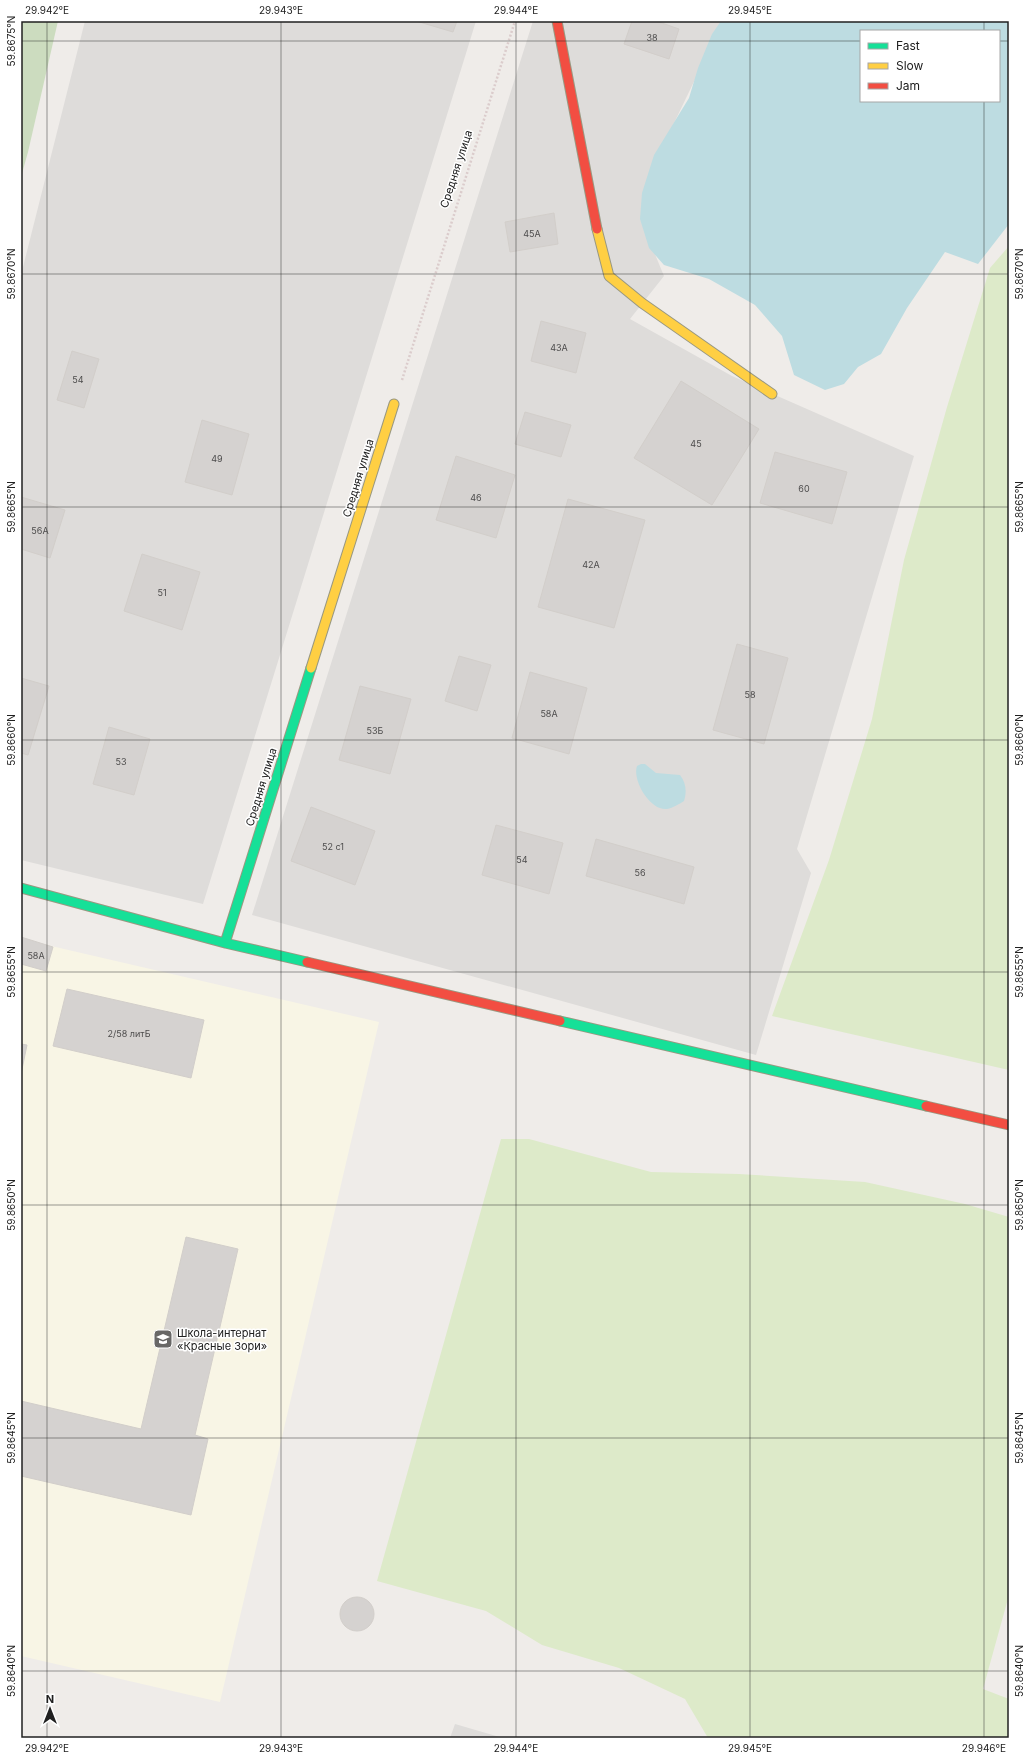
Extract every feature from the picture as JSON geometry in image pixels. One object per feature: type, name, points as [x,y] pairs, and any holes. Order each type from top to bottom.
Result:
[{"type":"street","points":[[557,21],[598,234],[609,276],[642,303],[772,394]]},
{"type":"street","name":"Средняя улица","points":[[225,943],[394,404]]},
{"type":"street","points":[[21,888],[225,943],[1009,1125]]},
{"type":"path","name":"Средняя улица","points":[[394,404],[515,21]]},
{"type":"shaded area","points":[[85,21],[476,21],[203,904],[21,860],[21,275]]},
{"type":"shaded area","points":[[533,21],[737,21],[701,67],[662,148],[645,230],[664,276],[630,319],[732,376],[914,456],[797,849],[811,873],[756,1055],[252,915]]},
{"type":"shaded area","name":"Школа-интернат «Красные Зори»","points":[[21,939],[379,1022],[220,1702],[21,1656]]},
{"type":"shaded area","points":[[455,1724],[503,1738],[450,1738]]},
{"type":"green space","points":[[21,21],[58,21],[21,177]]},
{"type":"green space","points":[[1009,246],[1009,1070],[772,1016],[829,860],[872,719],[904,560],[947,407],[990,268]]},
{"type":"green space","points":[[501,1139],[529,1139],[651,1172],[739,1174],[865,1182],[965,1204],[1009,1217],[1009,1595],[983,1689],[1009,1699],[1009,1738],[708,1738],[685,1699],[619,1668],[542,1645],[486,1611],[377,1581]]},
{"type":"water","points":[[721,21],[1009,21],[1009,224],[978,264],[945,252],[907,308],[881,354],[858,367],[844,384],[825,390],[794,375],[782,336],[755,305],[709,279],[664,265],[649,248],[640,219],[642,193],[654,155],[689,98],[698,68],[712,34]]},
{"type":"water","points":[[645,764],[656,773],[680,775],[684,781],[685,787],[684,801],[667,809],[654,805],[644,794],[637,779],[637,766]]},
{"type":"building","points":[[416,21],[457,21],[453,32]]},
{"type":"building","points":[[632,21],[656,21],[679,29],[669,59],[624,44]]},
{"type":"building","points":[[554,213],[558,244],[510,252],[505,222]]},
{"type":"building","points":[[541,321],[586,333],[576,373],[531,361]]},
{"type":"building","points":[[72,351],[99,359],[84,408],[57,400]]},
{"type":"building","points":[[681,381],[759,429],[712,505],[634,458]]},
{"type":"building","points":[[525,412],[571,425],[561,457],[515,444]]},
{"type":"building","points":[[202,420],[249,434],[232,495],[185,482]]},
{"type":"building","points":[[775,452],[847,472],[832,524],[760,503]]},
{"type":"building","points":[[456,456],[515,475],[496,538],[436,520]]},
{"type":"building","points":[[21,497],[65,510],[50,558],[21,549]]},
{"type":"building","points":[[568,499],[645,520],[614,628],[538,607]]},
{"type":"building","points":[[142,554],[200,572],[182,630],[124,611]]},
{"type":"building","points":[[737,644],[788,658],[764,744],[713,730]]},
{"type":"building","points":[[459,656],[491,665],[477,711],[445,701]]},
{"type":"building","points":[[530,672],[587,688],[569,754],[512,738]]},
{"type":"building","points":[[21,678],[49,686],[28,755],[21,753]]},
{"type":"building","points":[[360,686],[411,699],[390,774],[339,760]]},
{"type":"building","points":[[109,727],[150,739],[134,795],[93,784]]},
{"type":"building","points":[[311,807],[375,831],[355,885],[291,861]]},
{"type":"building","points":[[496,825],[563,843],[549,894],[482,875]]},
{"type":"building","points":[[596,839],[694,867],[684,904],[586,876]]},
{"type":"building","points":[[21,937],[53,947],[46,971],[21,964]]},
{"type":"building","points":[[67,989],[204,1020],[191,1078],[53,1046]]},
{"type":"building","points":[[21,1044],[27,1045],[21,1074]]},
{"type":"building","points":[[186,1237],[238,1249],[195,1435],[208,1439],[191,1515],[21,1476],[21,1401],[141,1429]]},
{"type":"building","points":[[360,1597],[369,1602],[373,1607],[373,1621],[369,1626],[364,1630],[354,1631],[350,1630],[341,1621],[340,1611],[341,1607],[350,1598]]},
{"type":"traffic: fast","points":[[225,943],[311,668]]},
{"type":"traffic: fast","points":[[21,888],[225,943],[307,962]]},
{"type":"traffic: fast","points":[[560,1021],[926,1106]]},
{"type":"traffic: slow","points":[[597,229],[609,276],[642,303],[772,394]]},
{"type":"traffic: slow","points":[[311,668],[394,404]]},
{"type":"traffic: jam","points":[[557,21],[597,229]]},
{"type":"traffic: jam","points":[[307,962],[560,1021]]},
{"type":"traffic: jam","points":[[926,1106],[1009,1125]]},
{"type":"place","name":"Школа-интернат «Красные Зори»","points":[[163,1339]]}]
